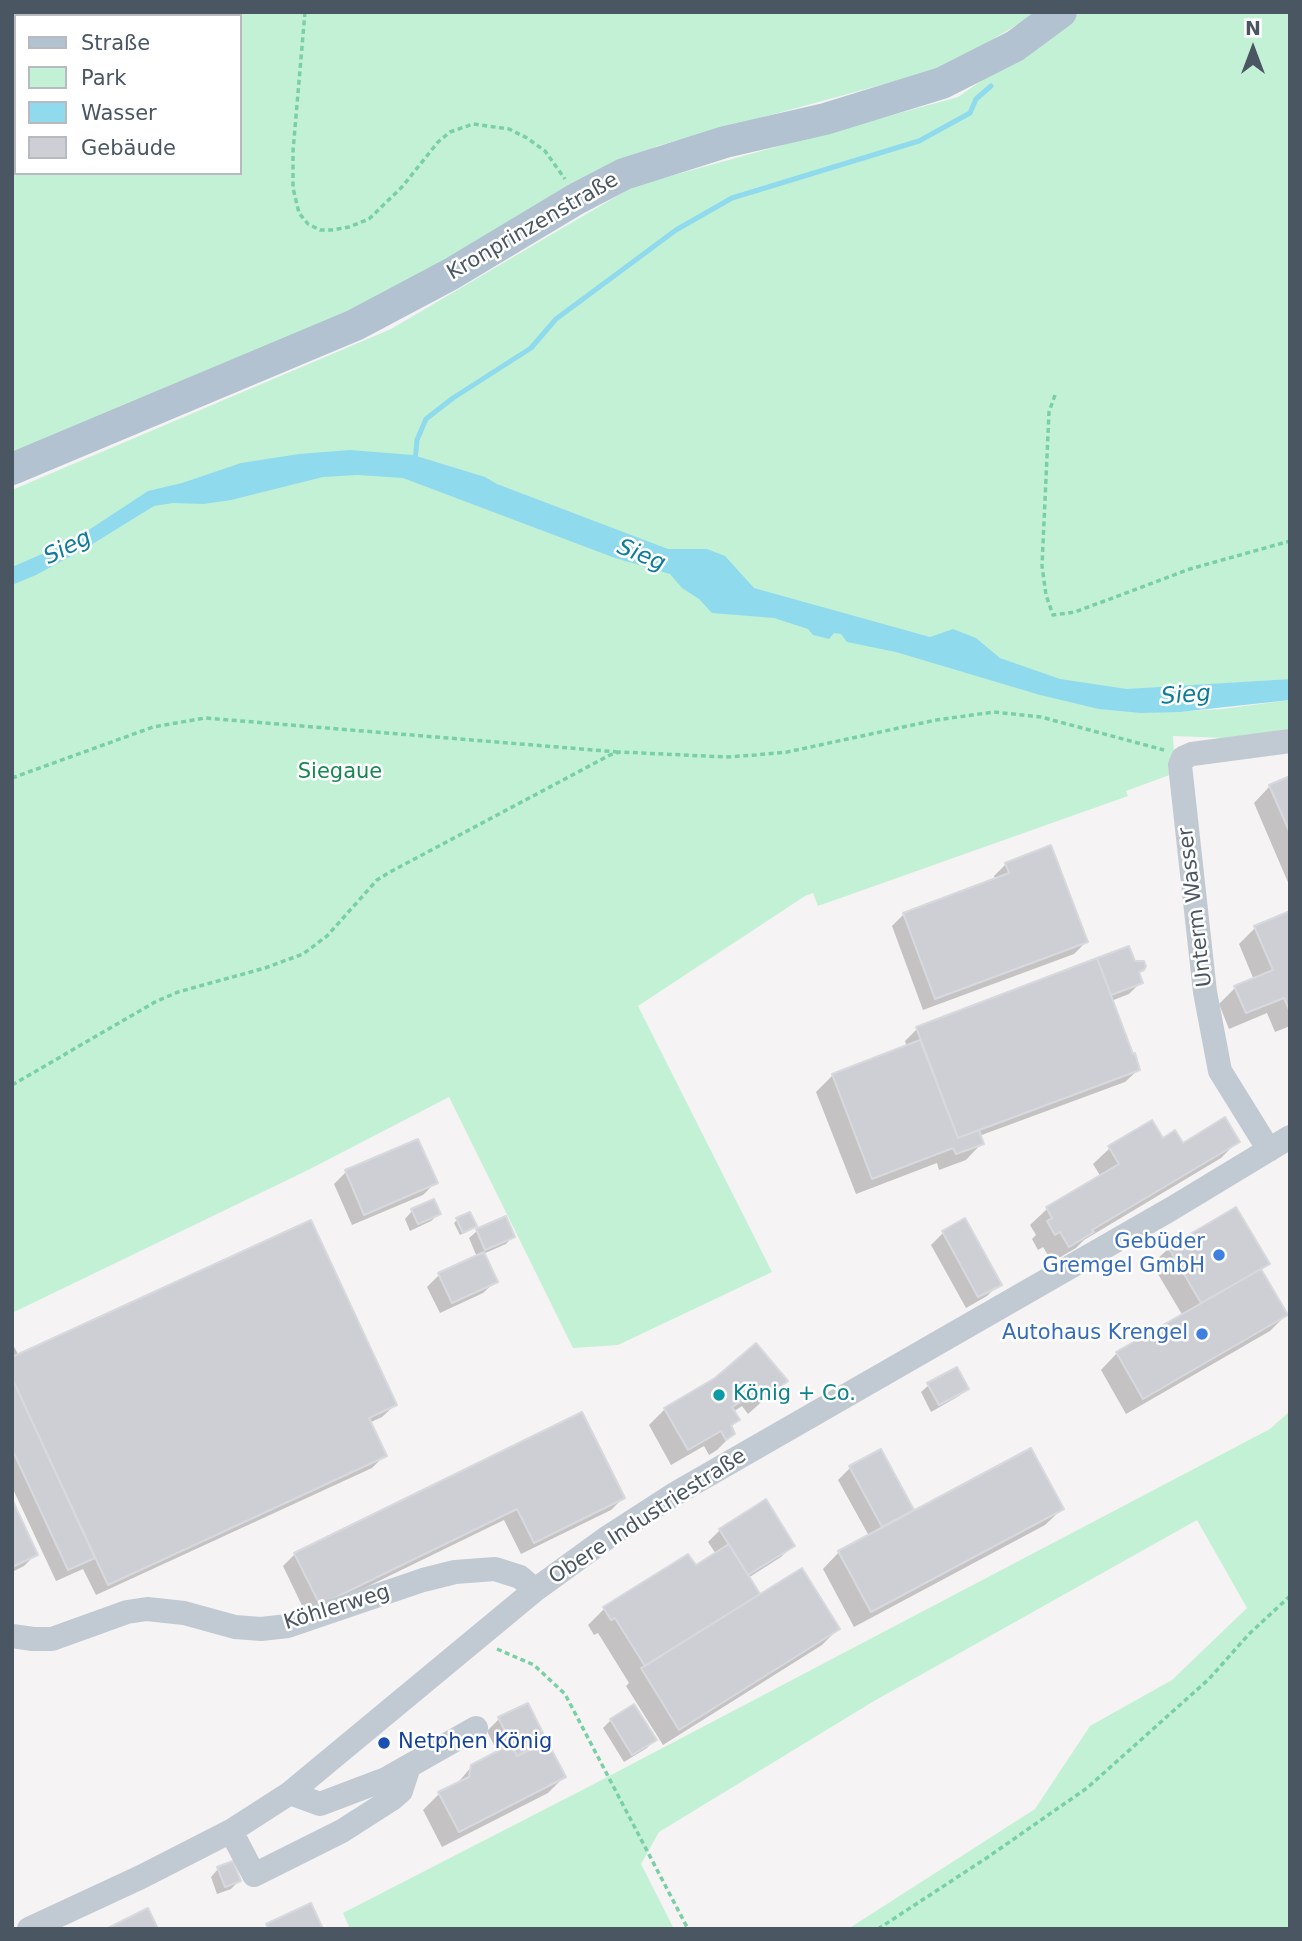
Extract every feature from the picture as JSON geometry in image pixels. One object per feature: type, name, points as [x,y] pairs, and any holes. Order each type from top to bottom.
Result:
[{"type":"main road","name":"Kronprinzenstraße","points":[[12,469],[355,325],[462,268],[576,199],[624,174],[725,142],[825,119],[942,83],[1015,46],[1060,12]]},
{"type":"street","points":[[1183,758],[1192,754],[1290,740]]},
{"type":"street","name":"Unterm Wasser","points":[[1183,758],[1180,765],[1189,862],[1205,992],[1220,1071],[1269,1150]]},
{"type":"street","name":"Obere Industriestraße","points":[[29,1929],[141,1877],[231,1831],[290,1793],[535,1590],[608,1537],[674,1495],[1148,1222],[1290,1137]]},
{"type":"street","name":"Köhlerweg","points":[[12,1636],[52,1639],[127,1612],[147,1609],[184,1613],[235,1627],[261,1629],[288,1626],[423,1580],[455,1572],[495,1569],[520,1577],[535,1590]]},
{"type":"street","points":[[290,1793],[320,1804],[386,1779],[476,1728]]},
{"type":"street","points":[[231,1831],[254,1875],[342,1830],[392,1799],[401,1791],[409,1766]]},
{"type":"path","points":[[305,12],[293,151],[293,188],[299,213],[308,224],[320,230],[332,230],[369,219],[402,187],[438,142],[450,132],[473,124],[509,129],[545,151],[561,170],[576,199]]},
{"type":"path","points":[[1055,395],[1049,412],[1042,566],[1046,594],[1053,615],[1075,612],[1190,569],[1290,541]]},
{"type":"path","points":[[12,778],[153,727],[205,718],[620,752],[726,757],[787,752],[936,720],[994,712],[1041,717],[1151,745],[1183,758]]},
{"type":"path","points":[[12,1085],[177,992],[265,968],[303,954],[327,936],[377,880],[620,752]]},
{"type":"path","points":[[878,1929],[1087,1788],[1209,1679],[1249,1633],[1290,1596]]},
{"type":"path","points":[[477,1640],[534,1665],[565,1694],[688,1929]]},
{"type":"green space","points":[[12,12],[1038,12],[947,67],[657,146],[345,314],[12,453]]},
{"type":"green space","name":"Siegaue","points":[[1081,12],[1290,12],[1290,679],[1171,687],[1172,712],[1290,700],[1290,729],[1225,738],[1173,736],[1175,773],[1126,791],[1128,796],[818,906],[813,893],[805,896],[638,1006],[772,1272],[618,1345],[573,1348],[449,1097],[308,1170],[12,1313],[12,490],[391,329],[634,186],[958,97]]},
{"type":"green space","points":[[1290,1411],[1290,1929],[848,1929],[1035,1809],[1090,1726],[1172,1680],[1247,1608],[1197,1520],[874,1701],[659,1832],[641,1864],[674,1929],[350,1929],[343,1913],[1270,1429]]},
{"type":"water","name":"Sieg","points":[[350,450],[413,455],[485,477],[497,484],[668,549],[707,549],[725,556],[754,588],[930,637],[953,629],[976,638],[1000,658],[1060,679],[1127,689],[1290,679],[1290,700],[1180,712],[1141,713],[1099,709],[1040,695],[896,652],[847,642],[841,634],[834,633],[829,639],[774,618],[712,613],[670,574],[615,558],[403,478],[358,475],[323,477],[231,500],[154,506],[86,548],[12,585],[12,567],[72,541],[148,491],[182,483],[241,463]]},
{"type":"building","points":[[1290,776],[1290,833],[1269,785]]},
{"type":"building","points":[[1051,845],[1088,942],[935,999],[903,913],[1009,873],[1005,863]]},
{"type":"building","points":[[1290,911],[1290,1012],[1284,998],[1246,1013],[1234,986],[1273,970],[1254,926]]},
{"type":"building","points":[[1129,946],[1135,961],[1144,961],[1146,966],[1139,972],[1143,983],[1111,995],[1097,958]]},
{"type":"building","points":[[1097,958],[1140,1070],[958,1138],[916,1027]]},
{"type":"building","points":[[920,1040],[958,1138],[979,1130],[984,1144],[956,1154],[953,1148],[872,1179],[832,1074]]},
{"type":"building","points":[[1225,1117],[1240,1142],[1092,1230],[1094,1232],[1069,1247],[1060,1232],[1055,1235],[1047,1221],[1052,1218],[1046,1207],[1119,1164],[1108,1146],[1152,1120],[1163,1138],[1175,1130],[1183,1143]]},
{"type":"building","points":[[418,1139],[438,1183],[364,1215],[345,1170]]},
{"type":"building","points":[[434,1199],[441,1214],[418,1224],[411,1209]]},
{"type":"building","name":"Gebüder Gremgel GmbH","points":[[1236,1207],[1270,1264],[1201,1303],[1168,1247]]},
{"type":"building","points":[[470,1212],[477,1226],[463,1233],[456,1218]]},
{"type":"building","points":[[506,1216],[515,1237],[485,1250],[476,1229]]},
{"type":"building","points":[[965,1218],[1002,1285],[978,1297],[942,1231]]},
{"type":"building","points":[[311,1220],[397,1405],[369,1418],[387,1456],[108,1585],[12,1378],[12,1357]]},
{"type":"building","points":[[484,1252],[498,1282],[452,1303],[438,1273]]},
{"type":"building","name":"Autohaus Krengel","points":[[1261,1269],[1288,1315],[1143,1399],[1116,1352]]},
{"type":"building","name":"König + Co.","points":[[756,1343],[788,1381],[765,1399],[759,1391],[732,1407],[740,1420],[731,1425],[735,1434],[726,1440],[721,1431],[688,1450],[664,1408],[715,1378]]},
{"type":"building","points":[[957,1367],[969,1389],[939,1405],[927,1383]]},
{"type":"building","points":[[12,1378],[95,1558],[68,1570],[12,1449]]},
{"type":"building","points":[[582,1412],[625,1498],[534,1543],[517,1509],[320,1605],[294,1553]]},
{"type":"building","points":[[1031,1448],[1064,1509],[871,1612],[838,1551]]},
{"type":"building","points":[[881,1449],[914,1510],[882,1527],[849,1466]]},
{"type":"building","points":[[12,1499],[38,1555],[12,1567]]},
{"type":"building","points":[[766,1499],[795,1546],[748,1575],[719,1529]]},
{"type":"building","points":[[729,1544],[760,1594],[645,1666],[615,1618],[611,1620],[603,1607],[688,1554],[696,1565]]},
{"type":"building","points":[[802,1568],[840,1629],[679,1730],[641,1668]]},
{"type":"building","points":[[528,1703],[547,1741],[517,1756],[498,1717]]},
{"type":"building","points":[[634,1704],[657,1740],[632,1755],[610,1719]]},
{"type":"building","points":[[547,1741],[566,1777],[459,1832],[438,1792],[469,1777],[471,1765],[511,1744],[517,1756]]},
{"type":"building","points":[[233,1861],[241,1881],[225,1887],[217,1867]]},
{"type":"building","points":[[311,1903],[323,1929],[269,1929],[266,1924]]},
{"type":"building","points":[[148,1908],[158,1929],[106,1929]]},
{"type":"waterway","points":[[415,462],[417,440],[426,419],[453,398],[531,348],[556,319],[676,230],[732,198],[919,141],[970,113],[976,99],[991,86]]},
{"type":"place","name":"Gebüder Gremgel GmbH","points":[[1219,1255]]},
{"type":"place","name":"Autohaus Krengel","points":[[1202,1334]]},
{"type":"place","name":"König + Co.","points":[[719,1395]]},
{"type":"place","name":"Netphen König","points":[[384,1743]]}]
